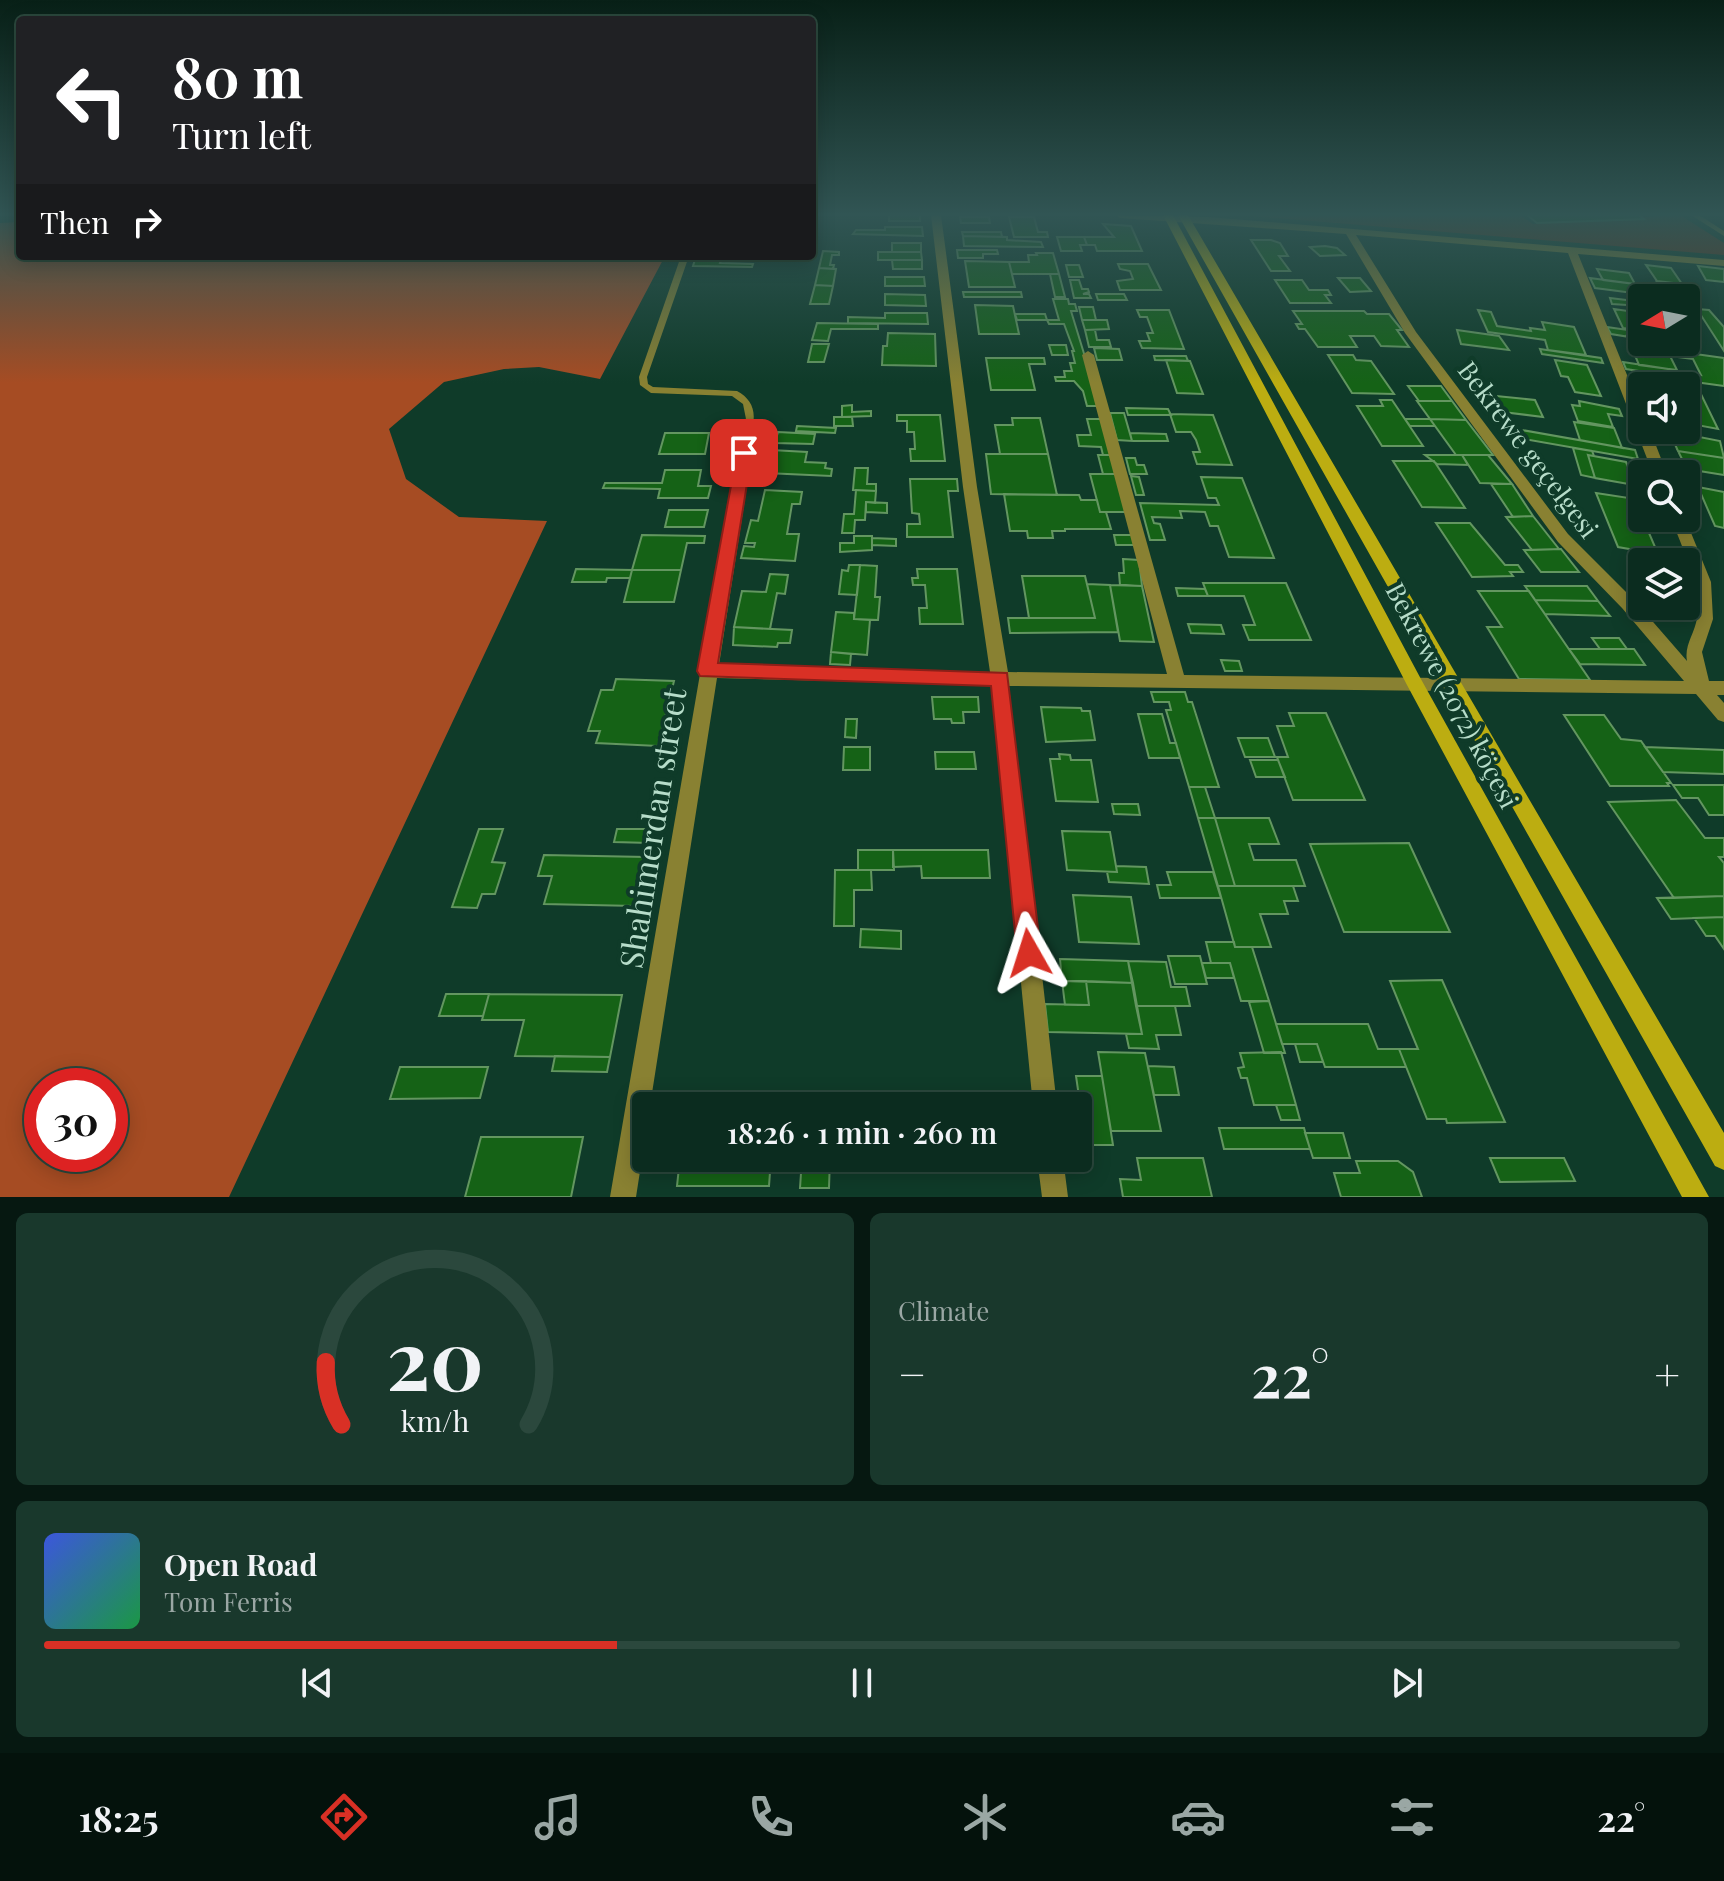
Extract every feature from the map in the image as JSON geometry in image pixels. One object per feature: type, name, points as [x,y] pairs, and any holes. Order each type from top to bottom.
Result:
[{"type":"main road","name":"Bekrewe (2072) köçesi","points":[[1204,271],[1416,685],[1696,1197]]},
{"type":"main road","name":"Bekrewe (2072) köçesi","points":[[1208,271],[1724,1157]]},
{"type":"street","points":[[943,271],[970,487],[1000,679],[1044,1092]]},
{"type":"street","name":"Bekrewe geçelgesi","points":[[1373,271],[1411,333],[1563,538],[1628,604],[1724,715]]},
{"type":"street","points":[[1580,271],[1628,393]]},
{"type":"street","points":[[1088,355],[1177,681]]},
{"type":"street","name":"Shahimerdan street","points":[[623,1197],[750,422]]},
{"type":"street","points":[[1683,532],[1703,582],[1705,619],[1694,652],[1702,688]]},
{"type":"street","points":[[707,671],[1000,679],[1724,688]]},
{"type":"street","points":[[1052,1172],[1055,1197]]},
{"type":"lane","points":[[680,271],[643,377],[644,385],[651,390],[734,393],[744,398],[749,406],[750,422]]},
{"type":"shaded area","points":[[0,271],[657,271],[600,379],[539,367],[504,369],[444,382],[389,429],[406,479],[459,517],[547,521],[229,1197],[0,1197]]},
{"type":"building","points":[[818,271],[836,271],[833,286],[815,285]]},
{"type":"building","points":[[967,271],[1011,271],[1015,287],[969,287]]},
{"type":"building","points":[[1011,271],[1058,271],[1059,274],[1012,274]]},
{"type":"building","points":[[1067,271],[1081,271],[1083,277],[1069,277]]},
{"type":"building","points":[[1130,271],[1151,271],[1161,290],[1120,290],[1117,281],[1133,279]]},
{"type":"building","points":[[1598,271],[1629,273],[1635,284],[1603,280]]},
{"type":"building","points":[[1650,271],[1673,271],[1682,284],[1657,281]]},
{"type":"building","points":[[1701,271],[1724,271],[1724,282],[1706,280]]},
{"type":"building","points":[[1050,274],[1059,274],[1065,297],[1055,297]]},
{"type":"building","points":[[885,277],[924,277],[925,286],[885,286]]},
{"type":"building","points":[[1338,278],[1360,278],[1371,291],[1350,292]]},
{"type":"building","points":[[1590,278],[1635,284],[1628,284],[1628,292],[1595,288]]},
{"type":"building","points":[[1070,280],[1079,280],[1082,289],[1089,292],[1083,294],[1089,294],[1091,298],[1074,298]]},
{"type":"building","points":[[1275,280],[1302,280],[1309,290],[1328,290],[1331,295],[1325,295],[1331,303],[1290,303]]},
{"type":"building","points":[[815,285],[833,286],[829,304],[810,304]]},
{"type":"building","points":[[963,292],[1021,292],[1022,297],[964,297]]},
{"type":"building","points":[[885,294],[925,295],[926,306],[885,305]]},
{"type":"building","points":[[1096,294],[1124,294],[1127,300],[1098,300]]},
{"type":"building","points":[[1610,298],[1628,300],[1628,305],[1612,304]]},
{"type":"building","points":[[1053,299],[1068,299],[1069,304],[1075,304],[1077,311],[1071,311],[1100,406],[1087,406],[1083,391],[1074,381],[1056,381],[1055,377],[1065,377],[1064,371],[1072,371],[1070,363],[1075,363],[1064,324],[1049,324],[1047,320],[1059,320]]},
{"type":"building","points":[[975,305],[1013,306],[1019,334],[979,334]]},
{"type":"building","points":[[1079,307],[1093,307],[1096,320],[1082,320]]},
{"type":"building","points":[[1614,309],[1628,311],[1628,329],[1623,328]]},
{"type":"building","points":[[1700,309],[1709,310],[1724,327],[1724,351]]},
{"type":"building","points":[[1137,310],[1169,310],[1184,349],[1142,348],[1139,341],[1150,341],[1147,333],[1153,333],[1147,317],[1140,317]]},
{"type":"building","points":[[1478,310],[1491,312],[1497,326],[1545,330],[1542,322],[1574,327],[1586,355],[1548,350],[1545,340],[1488,332]]},
{"type":"building","points":[[1293,311],[1389,314],[1402,330],[1397,330],[1409,347],[1381,346],[1374,336],[1350,336],[1357,347],[1318,347],[1305,329],[1299,329],[1296,324],[1302,324]]},
{"type":"building","points":[[885,313],[927,313],[928,324],[848,323],[848,317],[885,318]]},
{"type":"building","points":[[1015,314],[1045,314],[1047,320],[1017,320]]},
{"type":"building","points":[[1082,320],[1107,320],[1109,329],[1085,330]]},
{"type":"building","points":[[817,323],[878,324],[878,329],[831,329],[828,341],[812,340]]},
{"type":"building","points":[[1607,327],[1628,330],[1628,337],[1611,334]]},
{"type":"building","points":[[1085,330],[1095,330],[1097,340],[1109,340],[1111,347],[1089,347]]},
{"type":"building","points":[[1457,330],[1499,336],[1509,350],[1461,344]]},
{"type":"building","points":[[888,333],[935,334],[936,366],[882,365],[883,346],[887,346]]},
{"type":"building","points":[[812,344],[829,344],[824,362],[808,362]]},
{"type":"building","points":[[1049,345],[1066,345],[1068,355],[1052,355]]},
{"type":"building","points":[[1094,348],[1119,349],[1122,360],[1097,360]]},
{"type":"building","points":[[1540,349],[1601,358],[1603,363],[1542,354]]},
{"type":"building","points":[[1328,355],[1353,355],[1356,360],[1371,361],[1394,394],[1352,393]]},
{"type":"building","points":[[1700,355],[1724,358],[1724,386],[1700,383],[1701,375],[1693,359],[1670,356]]},
{"type":"building","points":[[1154,356],[1186,356],[1188,361],[1155,360]]},
{"type":"building","points":[[1635,356],[1670,356],[1677,370],[1639,365]]},
{"type":"building","points":[[986,358],[1044,358],[1045,364],[1029,364],[1035,390],[991,390]]},
{"type":"building","points":[[1166,360],[1190,361],[1203,394],[1177,393]]},
{"type":"building","points":[[1555,360],[1587,365],[1601,396],[1575,392],[1568,377],[1561,376]]},
{"type":"building","points":[[1623,362],[1668,369],[1669,372],[1645,372],[1626,369]]},
{"type":"building","points":[[1408,386],[1441,386],[1452,401],[1419,401]]},
{"type":"building","points":[[1700,392],[1718,429],[1700,426]]},
{"type":"building","points":[[1496,396],[1535,400],[1543,417],[1503,412]]},
{"type":"building","points":[[1380,400],[1392,400],[1423,446],[1382,446],[1357,406],[1383,406]]},
{"type":"building","points":[[1417,401],[1452,401],[1466,420],[1430,419]]},
{"type":"building","points":[[1579,401],[1619,409],[1622,416],[1608,414],[1613,427],[1578,421],[1572,405],[1580,406]]},
{"type":"building","points":[[852,405],[852,412],[871,411],[871,416],[842,417],[842,406]]},
{"type":"building","points":[[1126,408],[1168,409],[1171,415],[1128,415]]},
{"type":"building","points":[[1110,413],[1124,413],[1132,441],[1117,440]]},
{"type":"building","points":[[1170,414],[1213,415],[1232,465],[1197,464],[1193,452],[1200,452],[1196,440],[1191,432],[1176,432]]},
{"type":"building","points":[[897,415],[940,415],[945,461],[911,461],[910,449],[915,449],[914,432],[907,432],[907,421],[897,421]]},
{"type":"building","points":[[834,417],[852,417],[853,426],[834,426]]},
{"type":"building","points":[[1012,418],[1040,418],[1048,454],[1000,454],[995,425],[1013,425]]},
{"type":"building","points":[[1087,419],[1104,419],[1112,455],[1103,455],[1101,447],[1079,446],[1077,435],[1091,435]]},
{"type":"building","points":[[1405,419],[1430,419],[1435,426],[1410,426]]},
{"type":"building","points":[[1430,419],[1466,420],[1493,455],[1456,455]]},
{"type":"building","points":[[1574,422],[1614,428],[1622,448],[1580,440]]},
{"type":"building","points":[[797,426],[836,428],[835,433],[796,431]]},
{"type":"building","points":[[1505,427],[1635,450],[1638,459],[1507,436]]},
{"type":"building","points":[[778,432],[815,434],[813,444],[775,443]]},
{"type":"building","points":[[665,433],[709,433],[705,454],[659,454]]},
{"type":"building","points":[[1130,433],[1166,434],[1168,441],[1132,441]]},
{"type":"building","points":[[1700,437],[1720,441],[1724,458],[1678,451],[1675,444],[1700,444]]},
{"type":"building","points":[[1573,448],[1592,451],[1594,456],[1588,455],[1595,478],[1581,475]]},
{"type":"building","points":[[771,450],[807,452],[805,462],[826,463],[825,468],[832,469],[831,476],[766,473]]},
{"type":"building","points":[[1678,451],[1724,458],[1724,475],[1700,471],[1700,460],[1682,460]]},
{"type":"building","points":[[986,454],[1048,454],[1057,495],[991,494]]},
{"type":"building","points":[[1098,455],[1112,455],[1118,474],[1103,474]]},
{"type":"building","points":[[1425,455],[1462,455],[1468,465],[1437,464]]},
{"type":"building","points":[[1462,455],[1488,455],[1512,484],[1480,483]]},
{"type":"building","points":[[1588,455],[1626,462],[1628,484],[1595,478]]},
{"type":"building","points":[[1126,458],[1135,458],[1137,465],[1144,465],[1147,474],[1130,474]]},
{"type":"building","points":[[1393,461],[1434,461],[1465,508],[1422,507]]},
{"type":"building","points":[[855,468],[868,468],[867,484],[876,484],[876,491],[853,490]]},
{"type":"building","points":[[665,470],[701,470],[698,486],[711,486],[708,498],[658,498],[660,489],[603,488],[605,483],[662,483]]},
{"type":"building","points":[[1090,474],[1118,474],[1129,512],[1100,512]]},
{"type":"building","points":[[1131,476],[1139,477],[1144,495],[1136,495]]},
{"type":"building","points":[[1201,477],[1242,478],[1274,558],[1229,557],[1218,526],[1210,526],[1205,512],[1180,511],[1182,518],[1152,517],[1154,523],[1160,524],[1165,540],[1150,540],[1140,503],[1219,505],[1216,498],[1208,498]]},
{"type":"building","points":[[910,479],[957,479],[958,491],[948,491],[953,537],[907,537],[907,524],[920,524],[919,514],[912,513]]},
{"type":"building","points":[[1491,484],[1512,484],[1533,516],[1513,517]]},
{"type":"building","points":[[1700,487],[1724,492],[1724,528],[1715,526]]},
{"type":"building","points":[[765,490],[802,492],[800,504],[792,504],[787,534],[799,534],[795,561],[741,558],[744,546],[754,547],[755,543],[745,543],[751,520],[758,521]]},
{"type":"building","points":[[856,490],[876,491],[875,503],[866,502],[865,520],[855,520],[854,533],[842,533],[844,514],[854,514]]},
{"type":"building","points":[[1596,493],[1628,498],[1628,532],[1649,532],[1655,548],[1618,547]]},
{"type":"building","points":[[1004,494],[1079,495],[1081,500],[1097,500],[1100,512],[1106,512],[1111,529],[1065,529],[1052,531],[1053,538],[1028,538],[1027,531],[1010,531]]},
{"type":"building","points":[[866,502],[887,503],[887,513],[866,512]]},
{"type":"building","points":[[669,510],[708,510],[704,527],[665,527]]},
{"type":"building","points":[[1533,516],[1559,549],[1532,550],[1506,517]]},
{"type":"building","points":[[1436,523],[1470,523],[1505,565],[1518,565],[1523,572],[1510,572],[1513,576],[1472,577]]},
{"type":"building","points":[[642,535],[705,536],[704,543],[687,543],[681,570],[632,570]]},
{"type":"building","points":[[1114,535],[1134,535],[1137,545],[1116,545]]},
{"type":"building","points":[[854,536],[872,536],[872,550],[840,552],[840,543],[854,543]]},
{"type":"building","points":[[872,538],[896,539],[896,546],[872,545]]},
{"type":"building","points":[[1561,549],[1579,572],[1541,572],[1524,550]]},
{"type":"building","points":[[1123,559],[1139,560],[1142,586],[1120,585],[1119,573],[1124,573]]},
{"type":"building","points":[[849,565],[860,565],[857,595],[839,594],[842,570],[848,571]]},
{"type":"building","points":[[860,565],[877,566],[875,597],[880,597],[878,620],[854,619]]},
{"type":"building","points":[[576,569],[632,570],[630,578],[572,582]]},
{"type":"building","points":[[917,569],[957,569],[963,624],[920,624],[919,608],[927,608],[925,585],[913,585],[912,578],[918,578]]},
{"type":"building","points":[[632,570],[681,570],[674,602],[624,602]]},
{"type":"building","points":[[770,574],[788,575],[785,594],[777,593],[770,629],[734,627],[742,591],[766,592]]},
{"type":"building","points":[[1022,576],[1085,576],[1095,618],[1029,618]]},
{"type":"building","points":[[1203,583],[1286,583],[1311,640],[1249,640],[1243,625],[1255,625],[1244,596],[1208,596]]},
{"type":"building","points":[[1087,584],[1110,585],[1118,632],[1010,633],[1008,618],[1095,618]]},
{"type":"building","points":[[1110,585],[1142,586],[1154,642],[1120,641]]},
{"type":"building","points":[[1525,586],[1587,586],[1598,601],[1535,600]]},
{"type":"building","points":[[1176,588],[1205,589],[1208,596],[1178,596]]},
{"type":"building","points":[[1478,591],[1529,591],[1590,680],[1519,679],[1487,627],[1502,627]]},
{"type":"building","points":[[1535,600],[1598,601],[1610,616],[1545,614]]},
{"type":"building","points":[[836,612],[854,613],[854,619],[870,620],[867,655],[831,652]]},
{"type":"building","points":[[1188,624],[1221,625],[1224,634],[1191,633]]},
{"type":"building","points":[[734,627],[792,630],[790,643],[778,643],[777,647],[733,645]]},
{"type":"building","points":[[1592,638],[1619,638],[1627,649],[1600,649]]},
{"type":"building","points":[[1569,649],[1634,649],[1645,665],[1580,664]]},
{"type":"building","points":[[831,652],[851,654],[850,665],[830,664]]},
{"type":"building","points":[[1221,660],[1239,661],[1242,671],[1225,671]]},
{"type":"building","points":[[616,679],[674,681],[658,746],[596,743],[600,731],[588,731],[601,690],[613,690]]},
{"type":"building","points":[[1151,692],[1185,692],[1188,702],[1192,702],[1219,787],[1189,787],[1166,710],[1171,710],[1169,702],[1154,702]]},
{"type":"building","points":[[932,697],[978,697],[979,712],[963,712],[964,723],[934,719]]},
{"type":"building","points":[[1041,707],[1090,711],[1095,740],[1046,742]]},
{"type":"building","points":[[1289,713],[1326,713],[1365,800],[1293,800],[1277,757],[1288,757],[1277,726],[1294,726]]},
{"type":"building","points":[[1138,714],[1162,714],[1170,743],[1176,743],[1180,758],[1149,758]]},
{"type":"building","points":[[1564,715],[1604,715],[1621,739],[1641,741],[1671,783],[1667,783],[1669,786],[1610,786]]},
{"type":"building","points":[[846,719],[857,719],[856,738],[845,737]]},
{"type":"building","points":[[1238,738],[1268,738],[1275,757],[1245,757]]},
{"type":"building","points":[[844,747],[870,747],[870,770],[843,770]]},
{"type":"building","points":[[1645,747],[1724,750],[1724,774],[1663,772]]},
{"type":"building","points":[[935,752],[974,752],[976,769],[936,769]]},
{"type":"building","points":[[1059,754],[1070,755],[1071,760],[1091,760],[1098,802],[1056,801],[1050,759],[1060,759]]},
{"type":"building","points":[[1250,760],[1278,760],[1285,777],[1256,777]]},
{"type":"building","points":[[1673,785],[1724,785],[1724,815],[1709,815],[1698,798],[1682,798]]},
{"type":"building","points":[[1189,787],[1205,787],[1215,818],[1198,818]]},
{"type":"building","points":[[1676,800],[1705,838],[1724,838],[1724,857],[1719,857],[1724,863],[1724,896],[1674,898],[1608,802]]},
{"type":"building","points":[[1112,804],[1138,804],[1140,815],[1114,814]]},
{"type":"building","points":[[1198,818],[1215,818],[1235,886],[1218,886]]},
{"type":"building","points":[[1215,818],[1269,818],[1279,844],[1249,844],[1254,860],[1296,860],[1305,886],[1235,886]]},
{"type":"building","points":[[479,829],[503,829],[492,862],[505,863],[495,894],[482,894],[477,908],[452,907]]},
{"type":"building","points":[[617,829],[653,829],[650,843],[614,842]]},
{"type":"building","points":[[1062,831],[1110,832],[1117,872],[1067,870]]},
{"type":"building","points":[[1409,843],[1450,932],[1344,932],[1310,844]]},
{"type":"building","points":[[858,850],[893,850],[894,870],[858,870]]},
{"type":"building","points":[[893,850],[988,850],[990,878],[922,878],[921,866],[893,867]]},
{"type":"building","points":[[544,855],[646,857],[636,906],[544,904],[552,876],[538,876]]},
{"type":"building","points":[[1116,866],[1146,867],[1149,884],[1109,882],[1107,872],[1117,872]]},
{"type":"building","points":[[835,870],[871,870],[872,890],[854,890],[854,926],[834,926]]},
{"type":"building","points":[[1167,872],[1213,872],[1221,898],[1160,898],[1157,885],[1171,885]]},
{"type":"building","points":[[1218,886],[1293,886],[1298,901],[1284,901],[1288,914],[1260,914],[1271,947],[1235,947]]},
{"type":"building","points":[[1073,895],[1131,897],[1139,944],[1079,942]]},
{"type":"building","points":[[1724,896],[1724,917],[1671,919],[1657,898]]},
{"type":"building","points":[[1724,917],[1724,949],[1715,936],[1706,936],[1694,918]]},
{"type":"building","points":[[861,929],[901,931],[901,949],[860,947]]},
{"type":"building","points":[[1206,942],[1234,942],[1235,947],[1252,947],[1269,1001],[1241,1001],[1230,963],[1211,963]]},
{"type":"building","points":[[1168,956],[1200,956],[1207,984],[1175,984]]},
{"type":"building","points":[[1060,959],[1128,961],[1133,983],[1062,981]]},
{"type":"building","points":[[1128,961],[1166,962],[1171,987],[1186,987],[1190,1006],[1136,1006]]},
{"type":"building","points":[[1202,963],[1230,963],[1234,978],[1206,978]]},
{"type":"building","points":[[1442,980],[1505,1122],[1447,1123],[1446,1119],[1427,1119],[1399,1049],[1418,1049],[1390,981]]},
{"type":"building","points":[[1062,981],[1086,981],[1089,1005],[1065,1005]]},
{"type":"building","points":[[1086,981],[1133,983],[1142,1034],[1048,1032],[1045,1004],[1089,1005]]},
{"type":"building","points":[[446,994],[489,994],[483,1016],[439,1016]]},
{"type":"building","points":[[489,994],[622,995],[610,1057],[515,1056],[524,1020],[482,1020]]},
{"type":"building","points":[[1269,1001],[1285,1053],[1264,1053],[1249,1002]]},
{"type":"building","points":[[1136,1006],[1175,1006],[1181,1035],[1156,1035],[1159,1049],[1129,1048],[1126,1034],[1142,1034]]},
{"type":"building","points":[[1276,1024],[1368,1024],[1378,1049],[1399,1049],[1406,1067],[1325,1067],[1317,1044],[1282,1044]]},
{"type":"building","points":[[1295,1044],[1317,1044],[1323,1062],[1300,1062]]},
{"type":"building","points":[[1098,1052],[1145,1053],[1161,1131],[1111,1131]]},
{"type":"building","points":[[1281,1052],[1296,1105],[1254,1105],[1247,1078],[1241,1078],[1238,1068],[1244,1067],[1240,1053]]},
{"type":"building","points":[[555,1056],[610,1057],[607,1072],[552,1071]]},
{"type":"building","points":[[1148,1066],[1174,1067],[1179,1095],[1154,1095]]},
{"type":"building","points":[[400,1067],[488,1067],[480,1098],[390,1099]]},
{"type":"building","points":[[1076,1076],[1102,1076],[1113,1145],[1092,1145],[1092,1092],[1078,1092]]},
{"type":"building","points":[[1276,1105],[1296,1105],[1300,1120],[1281,1120]]},
{"type":"building","points":[[1219,1128],[1304,1128],[1310,1149],[1224,1149]]},
{"type":"building","points":[[1305,1133],[1343,1133],[1350,1158],[1313,1158]]},
{"type":"building","points":[[481,1137],[583,1137],[571,1197],[465,1197]]},
{"type":"building","points":[[1137,1158],[1203,1158],[1212,1197],[1123,1197],[1120,1179],[1141,1180]]},
{"type":"building","points":[[1490,1158],[1564,1158],[1575,1181],[1500,1182]]},
{"type":"building","points":[[1356,1161],[1398,1161],[1413,1172],[1422,1197],[1341,1197],[1334,1173],[1360,1173]]},
{"type":"building","points":[[678,1172],[770,1172],[769,1186],[677,1186]]},
{"type":"building","points":[[801,1172],[830,1172],[829,1188],[800,1188]]},
{"type":"route","points":[[744,453],[707,671],[1000,679],[1029,953]]}]
